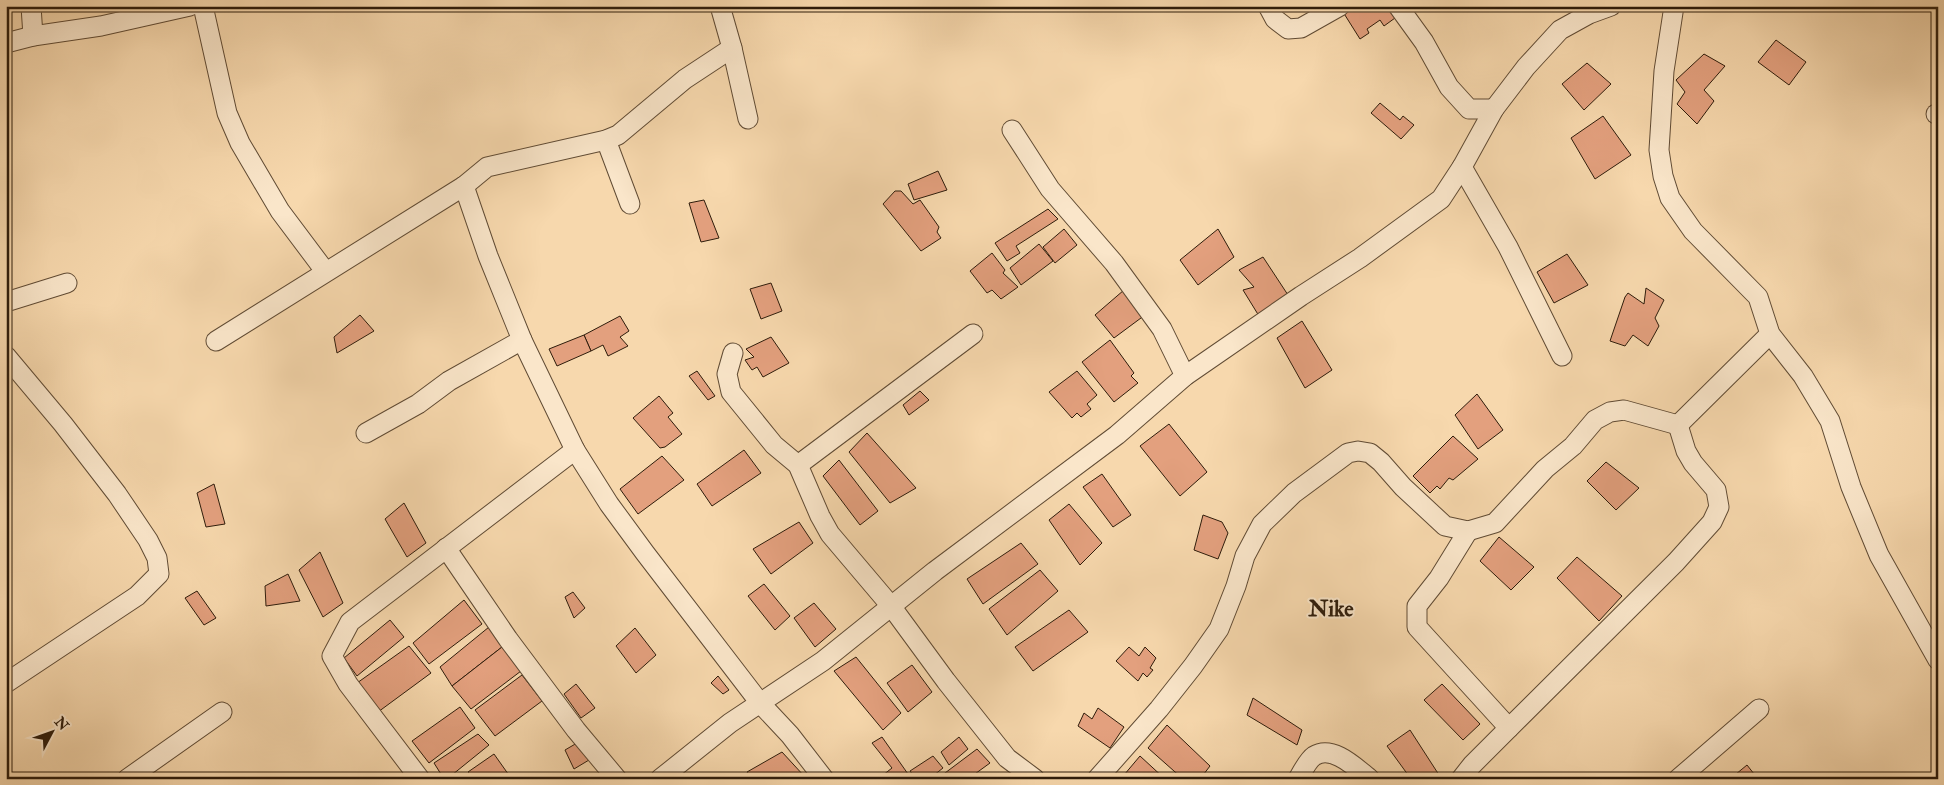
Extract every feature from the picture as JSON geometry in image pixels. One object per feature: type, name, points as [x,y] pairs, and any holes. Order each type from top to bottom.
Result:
[{"type":"street","points":[[31,6],[33,36]]},
{"type":"street","points":[[6,43],[33,36],[101,26],[190,6]]},
{"type":"street","points":[[203,6],[227,113],[240,143],[280,211],[325,272]]},
{"type":"street","points":[[720,6],[732,48],[748,119]]},
{"type":"street","points":[[1268,6],[1274,19],[1288,29],[1301,28],[1340,6]]},
{"type":"street","points":[[1398,6],[1424,42],[1449,87],[1469,109],[1494,109]]},
{"type":"street","points":[[660,779],[694,750],[760,702],[823,661],[891,606],[1117,435],[1185,376],[1360,258],[1441,200],[1462,167],[1494,109],[1526,67],[1560,30],[1589,14],[1611,6]]},
{"type":"street","points":[[1674,6],[1664,71],[1659,150],[1663,176],[1670,198],[1694,231],[1758,297],[1770,334],[1803,376],[1830,421],[1850,487],[1879,555],[1938,660]]},
{"type":"street","points":[[216,341],[464,186],[487,167],[606,140],[618,135],[685,79],[732,48]]},
{"type":"street","points":[[1012,130],[1050,189],[1114,263],[1162,329],[1185,376]]},
{"type":"street","points":[[606,140],[630,204]]},
{"type":"street","points":[[1462,167],[1508,247],[1562,356]]},
{"type":"street","points":[[464,186],[488,256],[522,340],[575,450],[608,504],[760,702],[790,735],[824,779]]},
{"type":"street","points":[[6,302],[67,283]]},
{"type":"street","points":[[798,465],[973,334]]},
{"type":"street","points":[[1678,425],[1770,334]]},
{"type":"street","points":[[366,433],[418,404],[449,381],[522,340]]},
{"type":"street","points":[[733,353],[727,374],[731,392],[774,445],[798,465],[830,534],[891,606],[989,737],[1007,758],[1035,779]]},
{"type":"street","points":[[6,356],[63,424],[117,494],[148,540],[157,558],[159,574],[137,596],[6,683]]},
{"type":"street","points":[[1097,779],[1159,709],[1219,629],[1236,586],[1245,556],[1262,524],[1294,493],[1348,453],[1358,451],[1370,453],[1445,526],[1468,531],[1495,522],[1545,469],[1574,446],[1595,420],[1610,412],[1624,410],[1678,425]]},
{"type":"street","points":[[1461,779],[1509,728],[1676,562],[1712,522],[1719,507],[1716,490],[1686,451],[1678,425]]},
{"type":"street","points":[[420,779],[348,684],[332,656],[350,622],[575,450]]},
{"type":"street","points":[[1468,531],[1439,578],[1417,606],[1417,627],[1509,728]]},
{"type":"street","points":[[446,548],[508,639],[576,730],[617,779]]},
{"type":"street","points":[[1678,779],[1759,709]]},
{"type":"street","points":[[127,779],[222,712]]},
{"type":"street","points":[[1298,779],[1314,756],[1329,752],[1344,759],[1370,779]]},
{"type":"building","points":[[1352,6],[1382,6],[1384,9],[1388,7],[1395,18],[1384,26],[1380,20],[1367,29],[1369,33],[1360,39],[1343,12]]},
{"type":"building","points":[[1776,40],[1806,62],[1789,85],[1758,62]]},
{"type":"building","points":[[1704,54],[1725,66],[1704,90],[1714,101],[1697,124],[1677,104],[1685,92],[1676,80]]},
{"type":"building","points":[[1587,63],[1611,84],[1584,110],[1562,84]]},
{"type":"building","points":[[1380,103],[1400,120],[1403,116],[1414,125],[1401,139],[1371,113]]},
{"type":"building","points":[[1603,116],[1631,155],[1595,179],[1571,138]]},
{"type":"building","points":[[938,171],[947,190],[914,200],[908,184]]},
{"type":"building","points":[[895,191],[901,191],[913,204],[920,200],[939,227],[937,232],[941,238],[921,251],[883,204]]},
{"type":"building","points":[[704,200],[719,238],[701,242],[689,203]]},
{"type":"building","points":[[1048,209],[1058,219],[1016,246],[1020,253],[1007,261],[995,243]]},
{"type":"building","points":[[1064,229],[1077,245],[1055,263],[1043,247]]},
{"type":"building","points":[[1218,229],[1234,257],[1198,285],[1180,260]]},
{"type":"building","points":[[1039,244],[1053,261],[1021,285],[1010,268]]},
{"type":"building","points":[[992,253],[1005,270],[1003,273],[1018,287],[1001,299],[992,290],[987,293],[970,271]]},
{"type":"building","points":[[1567,254],[1588,285],[1554,303],[1537,272]]},
{"type":"building","points":[[1263,257],[1288,295],[1259,316],[1243,290],[1254,287],[1239,270]]},
{"type":"building","points":[[771,283],[782,311],[761,319],[750,289]]},
{"type":"building","points":[[1646,288],[1664,300],[1655,318],[1659,326],[1648,346],[1633,335],[1625,346],[1610,341],[1625,297],[1628,293],[1644,304]]},
{"type":"building","points":[[1124,290],[1145,315],[1114,338],[1095,315]]},
{"type":"building","points":[[360,315],[374,331],[337,353],[334,337]]},
{"type":"building","points":[[620,316],[629,331],[620,337],[628,346],[608,356],[603,345],[591,351],[584,335]]},
{"type":"building","points":[[1302,321],[1332,370],[1305,388],[1277,338]]},
{"type":"building","points":[[584,335],[591,351],[557,366],[549,349]]},
{"type":"building","points":[[771,337],[789,363],[763,377],[757,367],[752,370],[745,360],[754,357],[746,349]]},
{"type":"building","points":[[1110,340],[1134,373],[1131,376],[1138,383],[1114,402],[1082,362]]},
{"type":"building","points":[[697,371],[715,396],[708,400],[689,376]]},
{"type":"building","points":[[1077,371],[1097,395],[1087,404],[1091,409],[1081,417],[1077,413],[1072,418],[1049,392]]},
{"type":"building","points":[[920,391],[929,400],[909,415],[903,405]]},
{"type":"building","points":[[1477,394],[1503,430],[1478,449],[1455,415]]},
{"type":"building","points":[[659,396],[673,413],[668,417],[682,434],[665,447],[660,448],[633,418]]},
{"type":"building","points":[[1169,424],[1207,472],[1180,496],[1140,446]]},
{"type":"building","points":[[867,433],[916,488],[890,503],[849,452]]},
{"type":"building","points":[[1453,436],[1478,459],[1453,480],[1449,478],[1440,489],[1437,486],[1430,493],[1413,476]]},
{"type":"building","points":[[744,450],[761,473],[712,506],[697,484]]},
{"type":"building","points":[[662,456],[684,480],[638,514],[620,489]]},
{"type":"building","points":[[839,460],[878,511],[860,525],[823,476]]},
{"type":"building","points":[[1606,462],[1639,488],[1616,510],[1587,481]]},
{"type":"building","points":[[1102,474],[1131,515],[1113,527],[1083,487]]},
{"type":"building","points":[[214,484],[225,524],[206,527],[197,493]]},
{"type":"building","points":[[404,503],[426,543],[407,557],[385,519]]},
{"type":"building","points":[[1069,504],[1102,543],[1080,565],[1049,520]]},
{"type":"building","points":[[1203,515],[1222,522],[1228,533],[1218,559],[1194,550]]},
{"type":"building","points":[[799,522],[813,543],[771,574],[753,549]]},
{"type":"building","points":[[1499,537],[1534,567],[1511,590],[1480,561]]},
{"type":"building","points":[[1021,543],[1038,564],[983,604],[967,579]]},
{"type":"building","points":[[320,552],[343,603],[323,617],[299,570]]},
{"type":"building","points":[[1577,557],[1622,596],[1599,621],[1557,578]]},
{"type":"building","points":[[1040,570],[1058,591],[1007,635],[989,609]]},
{"type":"building","points":[[288,574],[300,601],[266,606],[265,586]]},
{"type":"building","points":[[764,584],[790,616],[775,630],[748,596]]},
{"type":"building","points":[[197,591],[216,618],[204,625],[185,598]]},
{"type":"building","points":[[573,592],[585,608],[574,618],[565,597]]},
{"type":"building","points":[[464,600],[482,624],[429,664],[413,643]]},
{"type":"building","points":[[814,603],[836,629],[815,647],[794,618]]},
{"type":"building","points":[[1069,610],[1088,632],[1033,671],[1015,647]]},
{"type":"building","points":[[390,620],[404,637],[357,676],[344,658]]},
{"type":"building","points":[[489,627],[502,647],[452,686],[440,667]]},
{"type":"building","points":[[635,628],[656,655],[636,673],[616,646]]},
{"type":"building","points":[[409,646],[431,673],[378,712],[357,683]]},
{"type":"building","points":[[502,647],[521,671],[471,709],[452,686]]},
{"type":"building","points":[[1129,647],[1139,656],[1145,647],[1156,658],[1150,668],[1153,670],[1147,677],[1143,673],[1138,681],[1116,661]]},
{"type":"building","points":[[856,657],[901,713],[883,730],[834,671]]},
{"type":"building","points":[[912,665],[932,692],[908,712],[887,683]]},
{"type":"building","points":[[522,675],[542,701],[495,736],[475,710]]},
{"type":"building","points":[[718,676],[729,690],[723,694],[711,683]]},
{"type":"building","points":[[576,684],[595,708],[581,718],[564,694]]},
{"type":"building","points":[[1442,684],[1480,724],[1463,740],[1424,700]]},
{"type":"building","points":[[1253,698],[1302,730],[1297,745],[1247,715]]},
{"type":"building","points":[[460,707],[475,728],[429,763],[412,741]]},
{"type":"building","points":[[1098,708],[1124,727],[1110,748],[1078,726],[1084,713],[1092,719]]},
{"type":"building","points":[[1167,725],[1210,766],[1200,779],[1183,779],[1148,748]]},
{"type":"building","points":[[1410,730],[1440,779],[1411,779],[1387,746]]},
{"type":"building","points":[[478,734],[489,745],[447,779],[444,779],[434,763]]},
{"type":"building","points":[[882,737],[908,774],[903,779],[878,779],[892,768],[872,743]]},
{"type":"building","points":[[959,737],[968,749],[949,765],[941,752]]},
{"type":"building","points":[[577,743],[589,760],[574,769],[565,750]]},
{"type":"building","points":[[977,749],[990,763],[968,779],[937,779]]},
{"type":"building","points":[[782,752],[805,777],[803,779],[752,779],[747,772]]},
{"type":"building","points":[[494,754],[511,778],[475,779],[468,772]]},
{"type":"building","points":[[933,756],[943,768],[929,779],[916,779],[910,771]]},
{"type":"building","points":[[1140,756],[1165,779],[1128,779],[1124,775]]},
{"type":"building","points":[[1747,765],[1758,779],[1730,779]]},
{"type":"building","points":[[1004,774],[1008,779],[997,779]]},
{"type":"district","name":"Nike","points":[[1331,609]]}]
